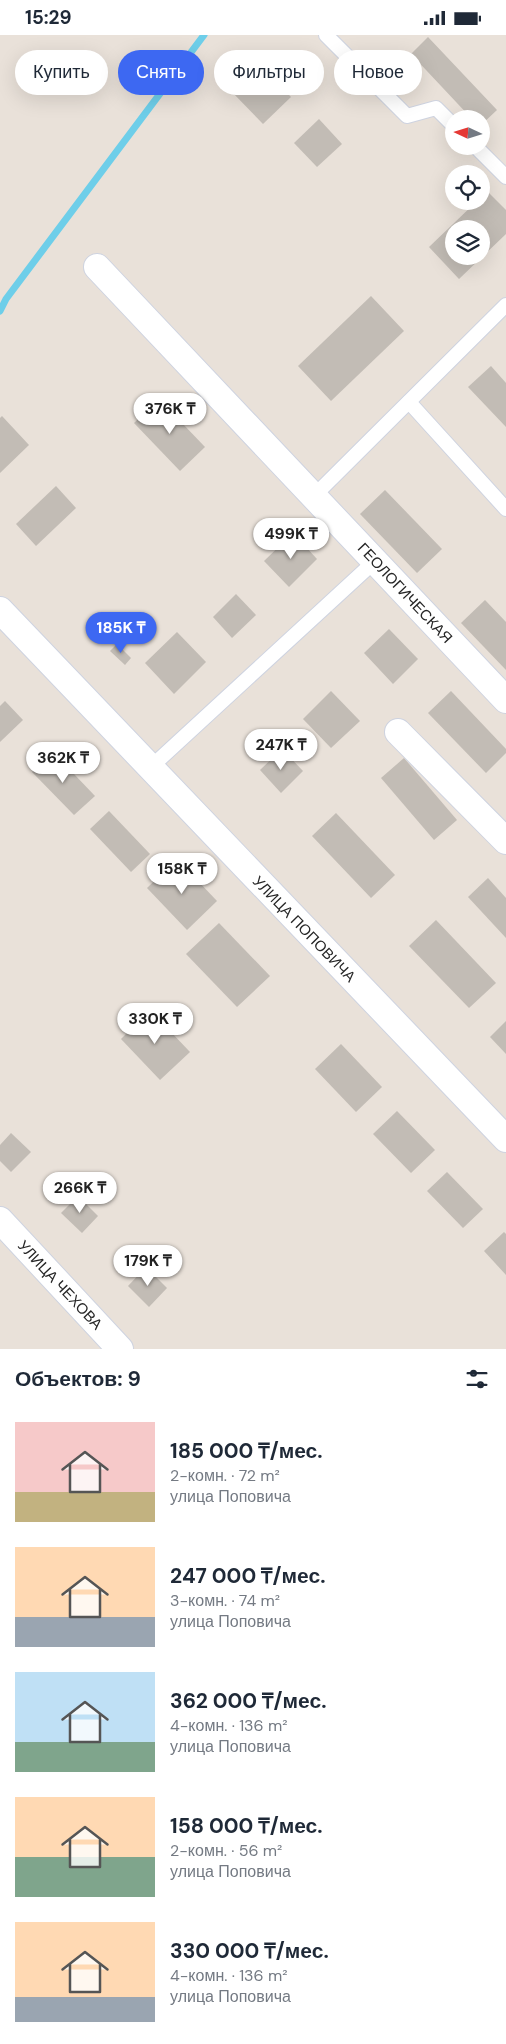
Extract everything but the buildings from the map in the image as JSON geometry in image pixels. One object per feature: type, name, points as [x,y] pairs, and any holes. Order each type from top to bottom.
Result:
[{"type":"street","name":"ГЕОЛОГИЧЕСКАЯ","points":[[97,267],[506,701]]},
{"type":"street","name":"УЛИЦА ПОПОВИЧА","points":[[0,610],[506,1139]]},
{"type":"street","points":[[398,733],[506,841]]},
{"type":"street","name":"УЛИЦА ЧЕХОВА","points":[[0,1221],[120,1349]]},
{"type":"lane","points":[[326,35],[407,116],[436,108],[445,117]]},
{"type":"lane","points":[[484,155],[506,177]]},
{"type":"lane","points":[[314,496],[506,305]]},
{"type":"lane","points":[[409,401],[506,509]]},
{"type":"lane","points":[[150,768],[375,561]]},
{"type":"waterway","points":[[0,311],[6,299],[204,35]]}]
